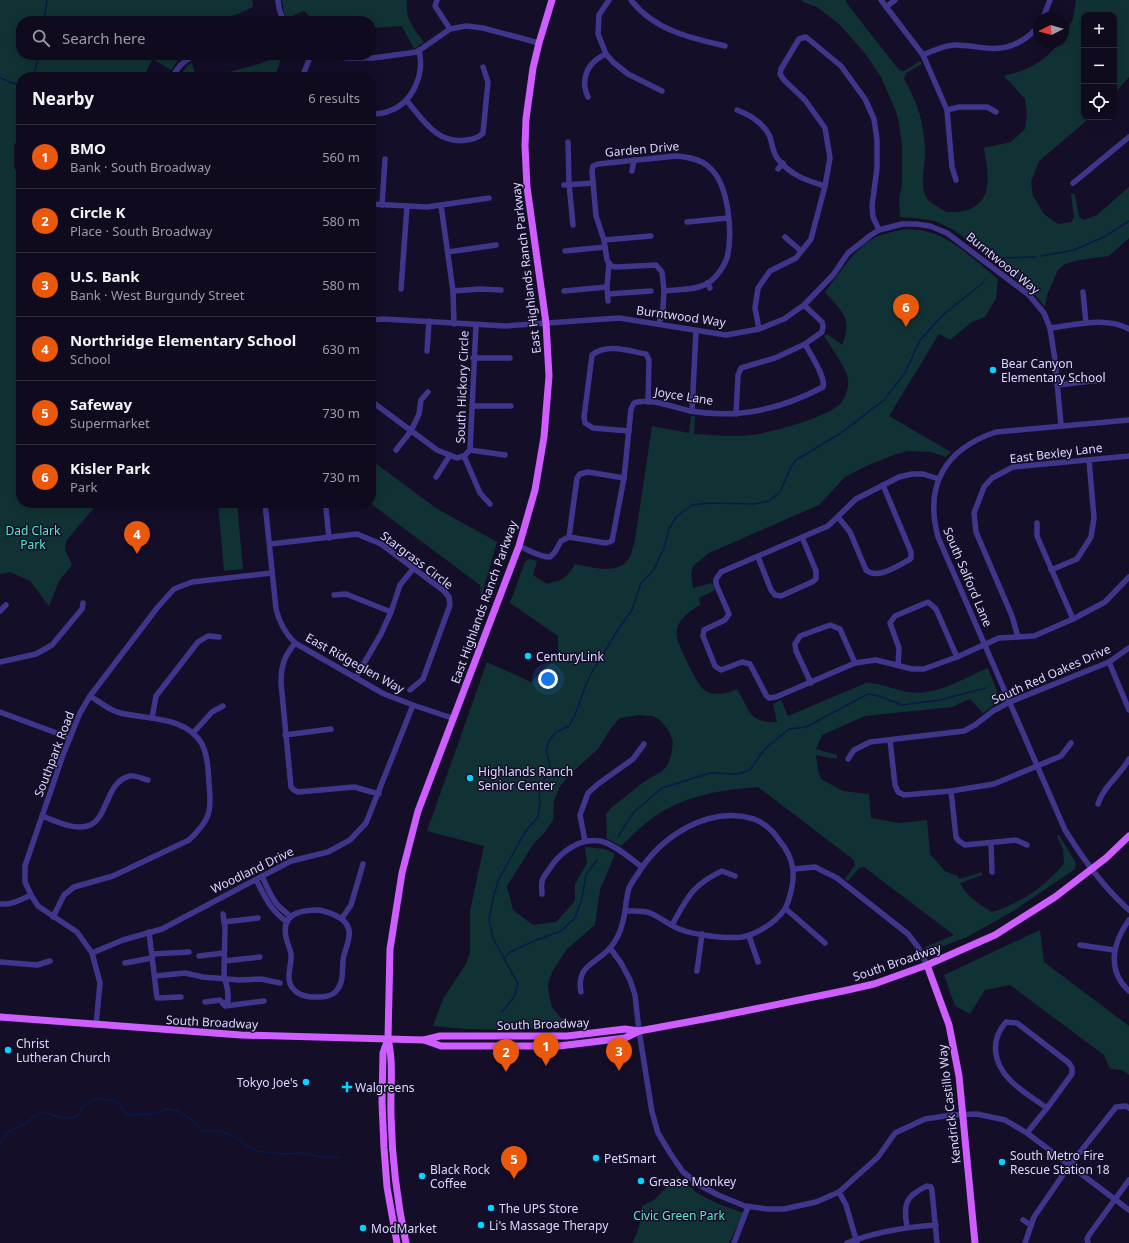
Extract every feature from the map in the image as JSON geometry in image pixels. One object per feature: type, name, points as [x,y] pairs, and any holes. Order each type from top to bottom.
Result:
[{"type":"main road","name":"East Highlands Ranch Parkway","points":[[388,1039],[390,949],[402,873],[418,811],[452,718],[519,546],[535,490],[544,437],[549,376],[546,323],[529,209],[525,160],[528,93],[539,43],[552,0]]},
{"type":"main road","name":"South Broadway","points":[[0,1017],[241,1035],[424,1040],[441,1046],[559,1046],[625,1038],[639,1031],[874,984],[927,965],[959,952],[996,934],[1055,897],[1092,870],[1129,836]]},
{"type":"main road","name":"Kendrick Castillo Way","points":[[927,965],[949,1025],[953,1041],[959,1076],[975,1243]]},
{"type":"main road","points":[[388,1039],[383,1053],[382,1102],[384,1148],[388,1187],[397,1243]]},
{"type":"main road","points":[[388,1039],[391,1052],[390,1102],[392,1147],[396,1192],[406,1243]]},
{"type":"street","points":[[278,0],[281,16]]},
{"type":"street","points":[[437,0],[434,6],[450,29]]},
{"type":"street","points":[[608,0],[599,15],[598,34],[606,54],[613,62],[628,74],[662,91]]},
{"type":"street","points":[[631,0],[637,8],[659,25],[685,36],[725,46]]},
{"type":"street","points":[[881,0],[923,56],[947,110],[952,166],[956,180]]},
{"type":"street","points":[[886,6],[895,0]]},
{"type":"street","points":[[1045,12],[1050,0]]},
{"type":"street","points":[[376,58],[385,58],[419,50],[450,29],[466,26],[477,27],[539,43]]},
{"type":"street","points":[[923,56],[936,49],[954,45],[999,49],[1009,47],[1029,36],[1033,32]]},
{"type":"street","points":[[759,329],[755,308],[758,288],[770,271],[796,258],[811,239],[825,186],[830,158],[825,128],[805,100],[784,80],[780,74],[781,69],[799,39],[806,37],[841,66],[865,99],[874,119],[877,140],[877,168],[872,206],[873,217],[879,230]]},
{"type":"street","points":[[376,113],[389,112],[407,101],[414,91],[419,76],[419,50]]},
{"type":"street","points":[[588,97],[584,89],[585,79],[594,61],[606,54]]},
{"type":"street","points":[[175,72],[186,60]]},
{"type":"street","points":[[304,72],[309,60]]},
{"type":"street","points":[[407,101],[432,130],[441,137],[459,141],[478,138],[484,134],[488,82],[483,67]]},
{"type":"street","points":[[947,110],[959,107],[987,107],[996,112]]},
{"type":"street","points":[[737,110],[747,114],[762,126],[769,135],[777,157],[789,170],[803,180],[825,186]]},
{"type":"street","points":[[1073,184],[1129,137]]},
{"type":"street","points":[[568,142],[567,184],[572,225]]},
{"type":"street","name":"Garden Drive","points":[[593,183],[593,166],[598,164],[676,156],[698,160],[710,167],[719,180],[725,193],[728,218],[729,240],[726,259],[709,286],[664,291]]},
{"type":"street","points":[[382,205],[385,159]]},
{"type":"street","points":[[632,171],[634,160]]},
{"type":"street","points":[[778,169],[782,163]]},
{"type":"street","points":[[567,184],[593,183],[596,216],[604,240],[607,260],[611,266],[656,265],[662,272],[664,308],[659,324]]},
{"type":"street","points":[[376,204],[427,207],[489,198]]},
{"type":"street","points":[[441,205],[453,291],[454,324]]},
{"type":"street","points":[[401,289],[407,206]]},
{"type":"street","points":[[687,222],[728,218]]},
{"type":"street","name":"Burntwood Way","points":[[376,320],[506,326],[619,318],[726,335],[759,329],[784,319],[804,305],[833,275],[848,253],[879,230],[902,224],[930,226],[947,233],[1029,295],[1044,313],[1050,328],[1055,360],[1061,425]]},
{"type":"street","points":[[604,240],[651,236]]},
{"type":"street","points":[[785,237],[802,251]]},
{"type":"street","points":[[448,252],[496,245]]},
{"type":"street","points":[[565,251],[605,247]]},
{"type":"street","points":[[608,301],[607,287],[609,263]]},
{"type":"street","points":[[564,291],[607,287]]},
{"type":"street","points":[[453,291],[480,289],[501,290]]},
{"type":"street","points":[[608,294],[651,291]]},
{"type":"street","points":[[1083,292],[1086,323]]},
{"type":"street","points":[[736,414],[738,375],[741,368],[775,358],[805,344],[822,332],[822,322],[804,305]]},
{"type":"street","points":[[427,351],[429,322]]},
{"type":"street","points":[[1050,328],[1086,323],[1112,322],[1129,329]]},
{"type":"street","name":"South Hickory Circle","points":[[376,405],[437,450],[458,458],[464,456],[470,450],[473,406],[473,358],[476,325]]},
{"type":"street","points":[[692,411],[696,331]]},
{"type":"street","name":"Joyce Lane","points":[[628,431],[631,409],[634,403],[639,401],[692,411],[736,414],[779,406],[802,398],[823,387],[824,382],[805,344]]},
{"type":"street","points":[[519,546],[542,556],[550,557],[555,552],[561,541],[569,537],[606,543],[612,541],[624,478],[628,431],[593,428],[585,423],[584,417],[592,355],[598,350],[619,348],[646,354],[649,360],[648,402]]},
{"type":"street","points":[[473,358],[510,358]]},
{"type":"street","points":[[1057,385],[1101,380]]},
{"type":"street","points":[[396,450],[411,430],[419,414],[422,400],[428,392]]},
{"type":"street","points":[[473,406],[511,406]]},
{"type":"street","name":"South Salford Lane","points":[[1129,420],[996,432],[982,437],[958,452],[947,464],[939,479],[934,498],[933,511],[938,537],[1066,830],[1080,855],[1104,885],[1129,910]]},
{"type":"street","points":[[470,450],[505,454]]},
{"type":"street","points":[[436,477],[450,455]]},
{"type":"street","points":[[464,456],[480,493],[490,504]]},
{"type":"street","name":"East Bexley Lane","points":[[1018,637],[1012,616],[976,532],[974,513],[984,487],[992,478],[1013,467],[1129,456]]},
{"type":"street","points":[[1051,570],[1077,559],[1091,537],[1094,518],[1089,460]]},
{"type":"street","points":[[569,537],[577,478],[580,474],[588,472],[624,478]]},
{"type":"street","points":[[939,479],[923,474],[912,474],[899,477],[856,499],[828,526],[721,572],[716,579],[716,584],[729,614],[725,620],[704,630],[703,636],[715,666],[721,670],[742,662],[750,664],[769,698],[776,697],[811,683],[855,663],[876,660],[912,669],[924,668],[957,657],[999,638],[1034,636],[1072,620],[1105,602],[1129,577]]},
{"type":"street","points":[[838,517],[850,532],[866,570],[870,573],[878,574],[909,560],[911,558],[911,552],[883,485]]},
{"type":"street","name":"East Ridgeglen Way","points":[[266,508],[278,616],[289,636],[296,643],[384,694],[452,718]]},
{"type":"street","points":[[326,508],[329,538]]},
{"type":"street","points":[[1037,523],[1037,536],[1072,620]]},
{"type":"street","name":"Stargrass Circle","points":[[270,544],[357,534],[382,544],[413,569],[444,590],[449,597],[450,605],[423,679],[410,690]]},
{"type":"street","points":[[758,557],[771,590],[775,596],[781,596],[812,582],[816,578],[816,570],[802,537]]},
{"type":"street","points":[[356,677],[381,634],[391,612],[400,585],[413,569]]},
{"type":"street","name":"Southpark Road","points":[[96,1025],[100,983],[92,953],[77,932],[38,906],[31,895],[26,882],[25,866],[70,738],[80,713],[90,696],[157,608],[174,589],[192,582],[272,573]]},
{"type":"street","points":[[334,595],[346,594],[391,612]]},
{"type":"street","points":[[898,665],[899,648],[890,623],[895,616],[928,602],[936,609],[957,657]]},
{"type":"street","points":[[0,662],[36,654],[52,645],[82,609],[83,603]]},
{"type":"street","points":[[0,611],[6,605]]},
{"type":"street","points":[[811,683],[796,651],[795,644],[800,636],[830,625],[840,628],[855,663]]},
{"type":"street","points":[[152,718],[156,696],[198,642],[208,636],[219,637]]},
{"type":"street","points":[[296,643],[286,654],[281,669],[285,734],[290,781],[294,790],[298,792],[354,787],[379,794]]},
{"type":"street","name":"South Red Oakes Drive","points":[[848,759],[854,750],[870,742],[964,731],[975,725],[993,711],[1010,702],[1109,662],[1129,648]]},
{"type":"street","points":[[1109,662],[1129,710]]},
{"type":"street","points":[[53,916],[64,895],[74,887],[113,876],[189,840],[206,820],[211,803],[207,760],[202,744],[193,733],[177,724],[116,711],[90,696]]},
{"type":"street","name":"Woodland Drive","points":[[92,953],[122,940],[162,929],[291,861],[328,852],[350,840],[366,823],[379,794],[413,705]]},
{"type":"street","points":[[193,733],[212,712],[223,706]]},
{"type":"street","points":[[0,712],[70,738]]},
{"type":"street","points":[[285,734],[331,729]]},
{"type":"street","points":[[890,740],[895,785],[898,792],[904,795],[951,791],[994,784],[1061,756],[1070,744]]},
{"type":"street","points":[[585,841],[580,816],[588,793],[632,759],[644,744]]},
{"type":"street","points":[[1098,804],[1102,793],[1129,759]]},
{"type":"street","points":[[42,816],[74,827],[89,826],[99,818],[114,787],[118,782],[132,776],[148,780]]},
{"type":"street","points":[[951,791],[956,837],[959,841],[965,845],[1016,840],[1027,845]]},
{"type":"street","points":[[581,992],[579,982],[584,970],[610,948],[620,932],[626,911],[629,889],[642,867],[655,850],[683,830],[707,819],[731,816],[755,820],[771,830],[787,848],[794,869],[793,886],[786,909],[768,925],[749,936],[722,937],[681,930],[649,912],[626,911]]},
{"type":"street","points":[[542,894],[542,880],[551,865],[560,855],[574,845],[585,841],[601,841],[609,844],[642,867]]},
{"type":"street","points":[[991,842],[992,872]]},
{"type":"street","points":[[342,918],[351,906],[362,864]]},
{"type":"street","points":[[794,869],[815,867],[837,878],[908,934],[918,947],[927,965]]},
{"type":"street","points":[[672,925],[689,894],[708,878],[722,871],[734,876]]},
{"type":"street","points":[[262,876],[276,902],[282,911],[288,914],[289,919]]},
{"type":"street","points":[[256,880],[270,907],[278,915],[289,919]]},
{"type":"street","points":[[0,904],[18,902],[31,895]]},
{"type":"street","points":[[786,909],[825,943]]},
{"type":"street","points":[[319,910],[342,918],[347,926],[349,937],[342,962],[341,982],[337,990],[325,997],[302,996],[291,986],[289,976],[291,953],[285,931],[289,919],[296,912],[319,910]]},
{"type":"street","points":[[223,914],[224,978],[227,983],[228,992],[228,1002],[223,1003]]},
{"type":"street","points":[[224,922],[258,918]]},
{"type":"street","points":[[1129,920],[1120,933],[1114,950],[1114,964],[1120,980],[1129,991]]},
{"type":"street","points":[[149,932],[157,998],[181,997]]},
{"type":"street","points":[[697,972],[702,934]]},
{"type":"street","points":[[749,936],[758,962]]},
{"type":"street","points":[[1080,944],[1114,950]]},
{"type":"street","points":[[610,948],[630,980],[635,995],[639,1031],[652,1112],[658,1133],[683,1172],[701,1186],[728,1200],[748,1207],[767,1209],[784,1209],[816,1202],[839,1192],[878,1157],[895,1133],[925,1120],[962,1114],[977,1114],[1005,1120],[1027,1133],[1129,1210]]},
{"type":"street","points":[[125,963],[152,956],[190,952]]},
{"type":"street","points":[[199,956],[224,953]]},
{"type":"street","points":[[224,961],[260,957]]},
{"type":"street","points":[[0,962],[37,965],[50,961]]},
{"type":"street","points":[[154,976],[185,973],[203,977],[239,980],[261,979],[280,983]]},
{"type":"street","points":[[205,1002],[223,1003],[264,1001]]},
{"type":"street","points":[[1027,1133],[1048,1108],[1072,1074],[1072,1068],[1069,1063],[1017,1024],[1006,1022],[999,1030],[995,1044],[996,1055],[1000,1067],[1010,1081],[1048,1108]]},
{"type":"street","points":[[1024,1243],[1034,1217],[1070,1166],[1116,1107],[1126,1106],[1129,1108]]},
{"type":"street","points":[[1088,1243],[1087,1239],[1089,1234],[1129,1180]]},
{"type":"street","points":[[907,1227],[904,1213],[905,1206],[916,1192],[927,1186],[931,1187],[937,1243]]},
{"type":"street","points":[[839,1192],[846,1205],[857,1241]]},
{"type":"street","points":[[734,1243],[748,1207]]},
{"type":"street","points":[[1023,1220],[1031,1225]]},
{"type":"street","points":[[847,1243],[907,1227],[936,1225]]},
{"type":"green space","name":"Dad Clark Park","points":[[0,0],[252,0],[253,7],[231,16],[16,16],[16,60],[152,60],[146,72],[16,72],[16,142],[14,145],[14,168],[16,171],[16,508],[94,508],[66,541],[65,550],[72,565],[59,581],[49,606],[30,581],[10,572],[0,574]]},
{"type":"green space","points":[[282,0],[407,0],[407,13],[413,28],[424,42],[414,49],[402,26],[376,28],[376,16],[309,16],[304,11],[292,16],[285,16]]},
{"type":"green space","points":[[802,0],[846,0],[848,5],[899,70],[904,71],[920,61],[922,64],[906,73],[904,79],[917,106],[924,134],[925,160],[923,188],[927,199],[933,204],[948,212],[960,212],[972,209],[980,203],[984,196],[988,178],[984,148],[1011,142],[1025,129],[1027,115],[1025,99],[1004,76],[1028,68],[1042,60],[1055,48],[1069,48],[1069,27],[1073,19],[1076,0],[1129,0],[1129,77],[1117,91],[1117,12],[1081,12],[1081,120],[1087,120],[1039,161],[1031,182],[1033,196],[1044,214],[1058,224],[1071,222],[1074,217],[1071,194],[1075,194],[1079,217],[1084,220],[1097,215],[1129,187],[1129,238],[1109,256],[1079,260],[1065,264],[1058,270],[1047,295],[1045,307],[1030,289],[954,230],[935,221],[900,217],[899,198],[902,185],[902,146],[899,122],[881,77],[864,52],[839,24],[817,7],[803,2]]},
{"type":"green space","name":"Dad Clark Park","points":[[155,60],[178,60],[171,70]]},
{"type":"green space","points":[[269,60],[280,60],[277,72],[229,72]]},
{"type":"green space","points":[[192,63],[195,72],[183,72],[188,65]]},
{"type":"green space","points":[[906,229],[923,230],[955,244],[998,279],[996,299],[985,317],[972,322],[950,340],[939,334],[889,416],[951,452],[946,457],[931,452],[907,451],[866,466],[845,477],[819,505],[709,553],[693,566],[691,574],[693,588],[712,583],[715,590],[699,598],[700,605],[686,615],[678,625],[677,637],[688,664],[702,688],[714,694],[729,692],[737,689],[751,714],[755,718],[767,722],[777,722],[773,704],[781,700],[788,716],[866,683],[908,692],[929,692],[949,686],[988,668],[1000,699],[999,702],[983,713],[970,699],[952,707],[865,716],[822,735],[816,749],[837,755],[837,759],[816,755],[821,779],[843,791],[869,794],[871,818],[899,823],[927,820],[930,854],[945,871],[958,876],[959,879],[982,872],[982,875],[960,883],[969,896],[992,912],[1013,904],[1040,887],[1064,864],[1063,849],[1057,836],[1059,835],[1076,863],[1075,869],[1015,910],[967,937],[930,951],[925,947],[954,935],[864,867],[859,868],[848,881],[845,879],[855,865],[854,860],[758,787],[717,792],[678,803],[650,820],[621,846],[606,838],[606,814],[611,808],[645,781],[661,772],[667,766],[671,756],[673,742],[669,731],[661,721],[653,716],[639,715],[620,718],[611,728],[598,749],[568,776],[559,788],[554,801],[553,820],[545,832],[534,843],[507,886],[513,910],[533,925],[556,922],[575,901],[575,884],[587,863],[585,847],[605,849],[615,854],[600,890],[595,925],[567,949],[552,972],[548,984],[552,1007],[561,1018],[574,1023],[576,1026],[522,1029],[469,1029],[433,1026],[443,999],[466,964],[470,953],[470,911],[484,846],[427,831],[487,662],[531,682],[558,656],[558,636],[510,603],[525,562],[529,559],[537,561],[533,575],[547,584],[564,578],[575,564],[611,569],[624,564],[630,556],[635,540],[652,426],[689,433],[691,416],[695,416],[694,434],[730,436],[752,435],[785,428],[812,419],[834,409],[840,404],[847,392],[848,379],[842,364],[824,336],[827,334],[842,345],[845,336],[846,321],[841,310],[825,292],[854,254],[868,242],[876,237]]},
{"type":"green space","points":[[376,464],[436,508],[497,542],[481,597],[480,585],[376,507]]},
{"type":"green space","points":[[218,508],[237,508],[243,569],[224,571]]},
{"type":"green space","points":[[1040,930],[1044,962],[1129,1026],[1129,1075],[1122,1070],[1110,1069],[1104,1055],[1010,985],[985,990],[970,1014],[955,1006],[944,975]]},
{"type":"green space","name":"Civic Green Park","points":[[678,1176],[697,1193],[718,1204],[744,1213],[729,1243],[632,1243],[639,1225],[642,1206],[654,1200]]},
{"type":"waterway","points":[[45,16],[47,0]]},
{"type":"waterway","points":[[34,72],[38,60]]},
{"type":"waterway","points":[[0,78],[16,84]]},
{"type":"waterway","points":[[1041,256],[1074,250],[1104,237],[1129,221]]},
{"type":"waterway","points":[[1002,258],[1036,257]]},
{"type":"waterway","points":[[502,1012],[514,997],[518,984],[493,938],[489,920],[498,881],[528,828],[538,817],[540,802],[539,792],[542,782],[549,775],[550,767],[546,750],[549,741],[556,732],[569,726],[575,715],[592,672],[632,610],[641,583],[651,573],[657,563],[664,548],[669,529],[676,517],[692,505],[709,503],[755,504],[769,501],[780,492],[791,467],[796,460],[841,433],[884,400],[905,373],[920,340],[943,315],[984,282]]},
{"type":"waterway","points":[[618,837],[633,813],[662,788],[710,773],[738,774],[750,770],[766,748],[789,729],[806,727],[868,694],[879,696],[902,705],[940,700],[986,688]]},
{"type":"waterway","points":[[505,957],[510,952],[561,931],[575,918],[582,898],[586,875],[597,860]]},
{"type":"waterway","points":[[0,1143],[9,1131],[24,1125],[38,1114],[44,1113],[59,1118],[71,1118],[78,1115],[84,1106],[99,1098],[113,1100],[118,1103],[126,1113],[131,1115],[152,1114],[167,1109],[174,1110],[194,1121],[202,1131],[220,1131],[234,1136],[250,1148],[258,1151],[280,1154],[301,1153],[321,1157],[340,1157]]},
{"type":"place","name":"Kisler Park","points":[[906,327]]},
{"type":"place","name":"Bear Canyon Elementary School","points":[[993,370]]},
{"type":"place","name":"Northridge Elementary School","points":[[137,554]]},
{"type":"place","name":"CenturyLink","points":[[528,656]]},
{"type":"place","name":"Highlands Ranch Senior Center","points":[[470,778]]},
{"type":"place","name":"Christ Lutheran Church","points":[[8,1050]]},
{"type":"place","name":"BMO","points":[[546,1066]]},
{"type":"place","name":"U.S. Bank","points":[[619,1071]]},
{"type":"place","name":"Circle K","points":[[506,1072]]},
{"type":"place","name":"Tokyo Joe's","points":[[306,1082]]},
{"type":"place","name":"Walgreens","points":[[347,1087]]},
{"type":"place","name":"PetSmart","points":[[596,1158]]},
{"type":"place","name":"South Metro Fire Rescue Station 18","points":[[1002,1162]]},
{"type":"place","name":"Black Rock Coffee","points":[[422,1176]]},
{"type":"place","name":"Safeway","points":[[514,1179]]},
{"type":"place","name":"Grease Monkey","points":[[641,1181]]},
{"type":"place","name":"The UPS Store","points":[[491,1208]]},
{"type":"place","name":"Li's Massage Therapy","points":[[481,1225]]},
{"type":"place","name":"ModMarket","points":[[363,1228]]}]
